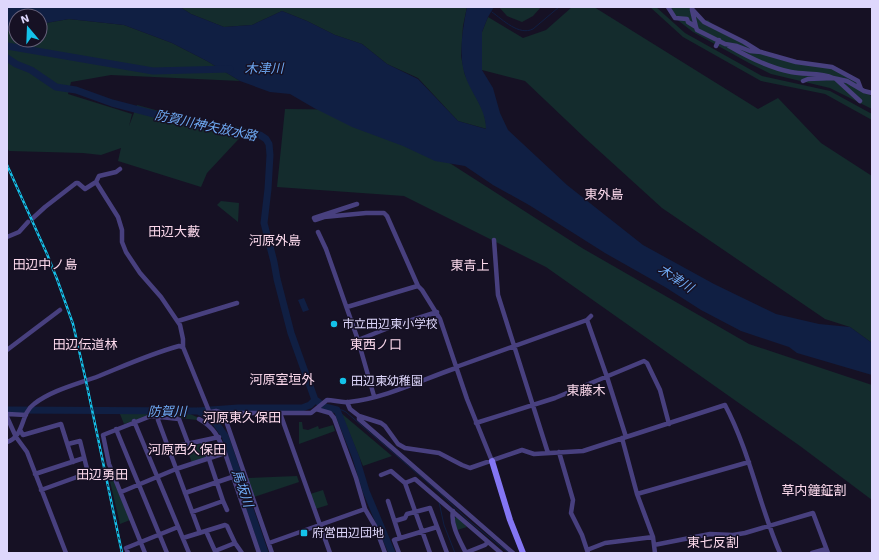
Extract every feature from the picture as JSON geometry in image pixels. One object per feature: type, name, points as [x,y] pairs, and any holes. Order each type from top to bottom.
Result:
[{"type":"street","points":[[668,7],[675,18],[687,19],[688,22],[696,27],[697,30],[718,39],[772,68],[791,72],[827,75],[847,81],[864,91],[872,92]]},
{"type":"street","points":[[696,27],[692,9],[704,22],[761,52]]},
{"type":"street","points":[[713,27],[717,32],[718,39],[716,46]]},
{"type":"street","points":[[726,44],[796,62],[832,67],[858,81],[861,88]]},
{"type":"street","points":[[803,80],[835,78],[860,101]]},
{"type":"street","points":[[33,218],[76,183],[84,189],[96,182],[99,176],[116,172],[120,169]]},
{"type":"street","points":[[96,182],[118,216],[122,230],[122,242],[126,252],[140,273],[161,297],[178,321],[182,332],[183,347],[209,411],[206,421]]},
{"type":"street","points":[[357,204],[314,218],[315,220],[324,217],[366,212],[384,213],[387,216],[418,286],[437,312],[440,319],[476,423],[492,461],[510,520],[523,553]]},
{"type":"street","points":[[7,237],[19,232],[28,222]]},
{"type":"street","points":[[318,232],[326,249],[347,307],[374,396]]},
{"type":"street","points":[[494,240],[498,295],[548,453]]},
{"type":"street","points":[[347,307],[388,293],[418,286]]},
{"type":"street","points":[[178,321],[237,303]]},
{"type":"street","points":[[7,350],[60,310]]},
{"type":"street","points":[[358,340],[396,325],[437,312]]},
{"type":"street","points":[[209,411],[222,413],[311,413],[325,401],[330,400],[347,402],[395,391],[587,320],[591,316]]},
{"type":"street","points":[[587,320],[607,377],[624,437],[637,494],[653,537],[655,553]]},
{"type":"street","points":[[7,442],[16,437],[26,414],[35,403],[73,385],[154,353],[179,346],[183,347]]},
{"type":"street","points":[[476,423],[555,398],[644,361],[647,363],[660,390],[669,424]]},
{"type":"street","points":[[347,402],[350,409],[359,416],[381,423],[385,426],[398,444],[405,448],[438,453],[470,468],[522,450],[534,454],[583,451],[725,405],[735,425],[749,462],[769,527],[780,553]]},
{"type":"street","points":[[317,408],[330,413],[334,418],[356,478],[364,509],[375,526],[385,553]]},
{"type":"street","points":[[222,413],[225,418],[259,553]]},
{"type":"street","points":[[280,413],[330,553]]},
{"type":"street","points":[[26,414],[7,416],[16,437],[27,452],[66,553]]},
{"type":"street","points":[[145,553],[109,464],[103,435],[151,416],[158,416],[179,419],[188,444]]},
{"type":"street","points":[[158,416],[168,448],[200,532]]},
{"type":"street","points":[[359,416],[359,419],[513,553]]},
{"type":"street","points":[[199,419],[206,421],[219,437],[225,453],[239,475],[272,553]]},
{"type":"street","points":[[134,422],[189,553]]},
{"type":"street","points":[[20,430],[23,435],[61,424],[73,462]]},
{"type":"street","points":[[116,429],[167,553]]},
{"type":"street","points":[[168,448],[219,437]]},
{"type":"street","points":[[41,490],[88,473],[80,441],[68,444]]},
{"type":"street","points":[[203,441],[227,510]]},
{"type":"street","points":[[558,452],[573,500],[571,513],[582,535],[587,552],[605,543],[653,537]]},
{"type":"street","points":[[121,492],[176,469],[225,453]]},
{"type":"street","points":[[35,474],[84,458]]},
{"type":"street","points":[[637,494],[749,462]]},
{"type":"street","points":[[382,475],[391,470],[405,483],[430,553]]},
{"type":"street","points":[[185,493],[239,475]]},
{"type":"street","points":[[405,483],[423,475]]},
{"type":"street","points":[[415,478],[501,553]]},
{"type":"street","points":[[192,512],[223,501]]},
{"type":"street","points":[[388,501],[400,538]]},
{"type":"street","points":[[394,521],[405,518],[407,514],[430,508],[447,553]]},
{"type":"street","points":[[269,543],[364,509]]},
{"type":"street","points":[[452,511],[455,530],[465,553],[485,545],[488,542]]},
{"type":"street","points":[[654,545],[710,534],[733,535],[745,533],[813,514],[827,551],[812,553]]},
{"type":"street","points":[[183,538],[225,525],[242,553]]},
{"type":"street","points":[[128,553],[126,548],[178,527]]},
{"type":"street","points":[[399,553],[394,540],[437,527]]},
{"type":"street","points":[[206,530],[215,552],[235,542]]},
{"type":"green space","points":[[180,7],[467,7],[463,26],[461,56],[465,75],[484,113],[487,129],[458,121],[418,78],[387,64],[362,44],[335,35],[307,21],[282,11],[252,25],[224,27],[191,14]]},
{"type":"green space","points":[[499,7],[541,7],[533,16],[522,22],[507,16]]},
{"type":"green space","points":[[572,7],[594,7],[758,109],[778,98],[821,143],[872,176],[872,343],[850,327],[825,319],[662,208],[525,81],[482,70],[482,32],[488,17],[523,38],[546,30]]},
{"type":"green space","points":[[650,7],[656,7],[685,33],[762,76],[830,91],[872,114],[872,120],[825,94],[761,81],[683,37]]},
{"type":"green space","points":[[671,7],[689,7],[703,22],[708,20],[713,25],[760,53],[831,68],[860,83],[864,90],[872,97],[872,109],[830,88],[771,74],[749,63],[693,32],[675,18]]},
{"type":"green space","points":[[69,19],[124,25],[172,43],[207,61],[240,81],[111,75],[71,82],[68,94],[132,114],[129,126],[137,105],[170,114],[248,129],[207,173],[201,187],[118,161],[121,148],[101,155],[83,153],[9,151],[7,147],[7,31],[8,48],[48,48],[48,23]]},
{"type":"green space","points":[[285,109],[367,110],[582,248],[749,344],[872,385],[872,500],[800,446],[546,267],[404,196],[277,187]]},
{"type":"green space","points":[[221,201],[239,203],[238,222],[217,205]]},
{"type":"green space","points":[[188,413],[199,418],[197,420],[151,415],[124,424],[120,414]]},
{"type":"green space","points":[[341,413],[392,456],[363,466]]},
{"type":"green space","points":[[299,422],[302,422],[303,429],[308,430],[318,426],[319,429],[333,425],[335,431],[299,444]]},
{"type":"green space","points":[[201,444],[206,458],[192,463],[189,454],[196,452],[194,445]]},
{"type":"green space","points":[[110,472],[130,520],[120,524],[108,473]]},
{"type":"green space","points":[[297,476],[299,482],[254,497],[247,478]]},
{"type":"green space","points":[[323,490],[328,505],[315,509],[310,494]]},
{"type":"green space","points":[[457,517],[467,527],[457,530],[454,518]]},
{"type":"water","points":[[7,7],[180,7],[191,14],[224,27],[252,25],[282,11],[307,21],[335,35],[362,44],[387,64],[418,79],[458,121],[486,129],[484,114],[465,75],[462,58],[462,41],[467,7],[494,7],[482,32],[482,70],[493,88],[500,113],[508,130],[567,185],[643,245],[714,284],[776,314],[819,324],[850,327],[872,343],[872,375],[797,353],[789,347],[741,331],[701,310],[665,287],[605,253],[529,205],[493,185],[465,166],[435,161],[403,146],[352,127],[290,94],[270,92],[240,81],[207,61],[172,43],[124,25],[69,19],[48,23],[48,8],[8,8],[7,31]]},
{"type":"water","points":[[304,298],[309,310],[303,312],[298,300]]},
{"type":"waterway","points":[[492,12],[511,26],[528,31],[533,29],[559,7]]},
{"type":"waterway","name":"木津川","points":[[7,46],[153,71],[230,69]]},
{"type":"waterway","name":"防賀川神矢放水路","points":[[7,58],[16,64],[31,70],[56,87],[76,90],[112,103],[196,125],[260,135],[266,139],[269,144],[270,155],[264,223],[291,333],[315,400]]},
{"type":"waterway","name":"防賀川","points":[[7,410],[198,411],[238,408],[302,408],[310,405],[315,400]]},
{"type":"waterway","name":"防賀川","points":[[317,401],[325,407],[337,410],[356,458],[366,491],[392,553]]},
{"type":"waterway","points":[[337,410],[346,412],[442,495],[469,521],[509,553]]},
{"type":"waterway","name":"馬坂川","points":[[198,411],[213,419],[225,436],[265,553]]},
{"type":"waterway","points":[[439,502],[444,525],[455,553]]},
{"type":"railway","points":[[7,165],[47,254],[73,324],[122,553]]},
{"type":"place","name":"市立田辺東小学校","points":[[334,324]]},
{"type":"place","name":"田辺東幼稚園","points":[[343,381]]},
{"type":"place","name":"府営田辺団地","points":[[304,533]]},
{"type":"district","name":"東外島","points":[[604,194]]},
{"type":"district","name":"田辺大藪","points":[[174,231]]},
{"type":"district","name":"河原外島","points":[[275,240]]},
{"type":"district","name":"田辺中ノ島","points":[[45,264]]},
{"type":"district","name":"東青上","points":[[470,265]]},
{"type":"district","name":"田辺伝道林","points":[[85,344]]},
{"type":"district","name":"東西ノ口","points":[[376,344]]},
{"type":"district","name":"河原室垣外","points":[[282,379]]},
{"type":"district","name":"東藤木","points":[[586,390]]},
{"type":"district","name":"河原東久保田","points":[[242,417]]},
{"type":"district","name":"河原西久保田","points":[[187,449]]},
{"type":"district","name":"田辺勇田","points":[[102,474]]},
{"type":"district","name":"草内鐘鉦割","points":[[814,490]]},
{"type":"district","name":"東七反割","points":[[713,542]]}]
